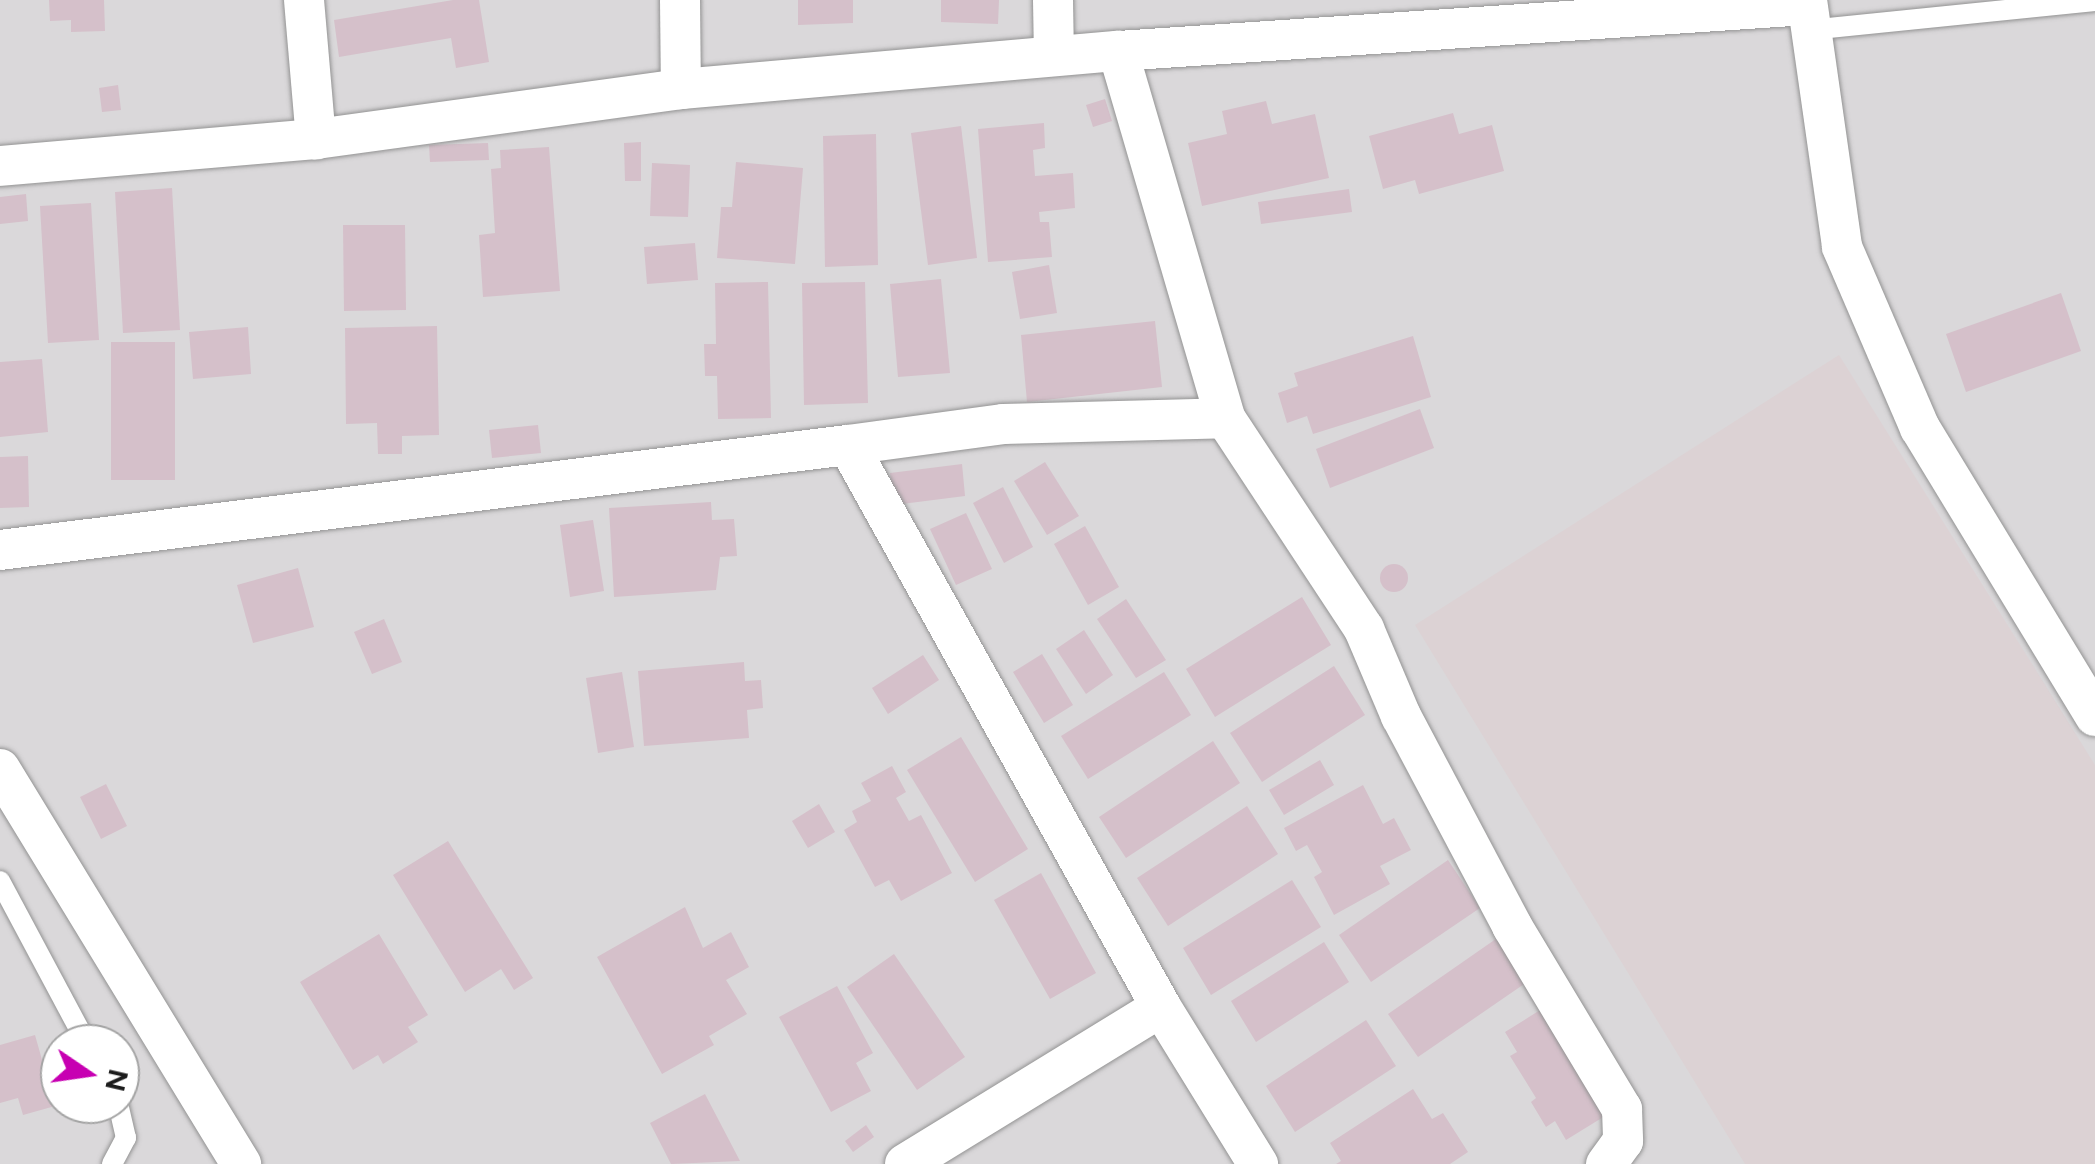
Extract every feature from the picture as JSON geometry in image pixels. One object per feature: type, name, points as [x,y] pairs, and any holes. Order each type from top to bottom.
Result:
[{"type":"street","points":[[304,0],[316,139]]},
{"type":"street","points":[[680,0],[680,88]]},
{"type":"street","points":[[1053,0],[1054,56]]},
{"type":"street","points":[[0,166],[316,139],[680,88],[1118,51],[1439,14],[1808,12],[1842,246],[1920,428],[2095,716]]},
{"type":"street","points":[[1118,51],[1225,418],[1364,629],[1401,716],[1512,926],[1622,1109],[1623,1141],[1606,1164]]},
{"type":"street","points":[[0,550],[1003,424],[1225,418]]},
{"type":"street","points":[[848,445],[1162,1007],[1258,1164]]},
{"type":"street","points":[[0,769],[241,1164]]},
{"type":"street","points":[[905,1164],[1162,1007]]},
{"type":"lane","points":[[1808,12],[2095,1]]},
{"type":"lane","points":[[0,881],[76,1024]]},
{"type":"lane","points":[[112,1164],[126,1138],[123,1124]]},
{"type":"shaded area","points":[[0,0],[2095,0],[2095,1164],[0,1164]]},
{"type":"shaded area","points":[[1839,355],[2095,765],[2095,1164],[1745,1164],[1415,625]]},
{"type":"building","points":[[49,0],[104,0],[105,31],[71,32],[71,20],[50,21]]},
{"type":"building","points":[[453,0],[479,0],[489,62],[456,68],[451,38],[339,57],[334,20]]},
{"type":"building","points":[[798,0],[853,0],[853,23],[798,25]]},
{"type":"building","points":[[941,0],[999,0],[998,24],[941,22]]},
{"type":"building","points":[[118,85],[121,110],[102,112],[99,88]]},
{"type":"building","points":[[1105,99],[1112,121],[1093,127],[1086,105]]},
{"type":"building","points":[[1266,101],[1272,124],[1315,114],[1329,178],[1202,206],[1188,143],[1227,134],[1222,111]]},
{"type":"building","points":[[1453,113],[1459,134],[1492,125],[1504,171],[1419,194],[1415,180],[1383,189],[1369,136]]},
{"type":"building","points":[[1044,123],[1045,148],[1033,150],[1035,176],[1073,173],[1075,208],[1039,212],[1040,222],[1049,222],[1052,257],[988,262],[978,129]]},
{"type":"building","points":[[961,126],[977,258],[928,265],[911,133]]},
{"type":"building","points":[[876,134],[878,265],[825,267],[823,136]]},
{"type":"building","points":[[641,142],[641,181],[625,181],[624,143]]},
{"type":"building","points":[[488,143],[489,160],[430,162],[429,145]]},
{"type":"building","points":[[549,147],[560,291],[483,297],[479,235],[495,233],[491,169],[501,168],[500,150]]},
{"type":"building","points":[[736,162],[803,168],[795,264],[717,258],[721,207],[732,207]]},
{"type":"building","points":[[652,163],[690,165],[688,217],[650,216]]},
{"type":"building","points":[[172,188],[180,330],[123,333],[115,192]]},
{"type":"building","points":[[1349,189],[1352,212],[1261,224],[1258,202]]},
{"type":"building","points":[[26,194],[28,221],[0,224],[0,197]]},
{"type":"building","points":[[91,203],[99,340],[48,343],[40,206]]},
{"type":"building","points":[[343,225],[405,225],[406,310],[344,311]]},
{"type":"building","points":[[695,243],[698,280],[647,284],[644,247]]},
{"type":"building","points":[[1049,265],[1057,313],[1020,319],[1012,272]]},
{"type":"building","points":[[941,279],[950,373],[898,377],[890,284]]},
{"type":"building","points":[[768,282],[771,418],[718,419],[717,376],[705,376],[704,344],[716,344],[715,283]]},
{"type":"building","points":[[865,282],[868,403],[804,405],[802,283]]},
{"type":"building","points":[[2061,293],[2081,351],[1966,392],[1946,334]]},
{"type":"building","points":[[1155,321],[1162,387],[1027,402],[1021,335]]},
{"type":"building","points":[[437,326],[439,435],[402,436],[402,454],[378,454],[377,423],[346,424],[345,328]]},
{"type":"building","points":[[248,327],[251,374],[193,379],[189,332]]},
{"type":"building","points":[[1413,336],[1431,397],[1313,434],[1307,416],[1287,423],[1278,393],[1298,386],[1294,373]]},
{"type":"building","points":[[111,342],[175,342],[175,480],[111,480]]},
{"type":"building","points":[[42,359],[48,432],[0,437],[0,362]]},
{"type":"building","points":[[1420,409],[1434,448],[1330,488],[1316,449]]},
{"type":"building","points":[[538,425],[541,453],[492,458],[489,430]]},
{"type":"building","points":[[28,456],[29,507],[0,508],[0,457]]},
{"type":"building","points":[[1045,462],[1079,516],[1047,535],[1014,481]]},
{"type":"building","points":[[962,464],[965,496],[894,505],[890,473]]},
{"type":"building","points":[[1003,487],[1033,547],[1004,563],[973,503]]},
{"type":"building","points":[[711,502],[712,520],[734,519],[737,556],[720,557],[716,590],[614,597],[609,508]]},
{"type":"building","points":[[966,513],[992,569],[956,585],[930,529]]},
{"type":"building","points":[[593,520],[604,591],[570,597],[560,525]]},
{"type":"building","points":[[1085,526],[1119,587],[1088,605],[1054,544]]},
{"type":"building","points":[[1394,564],[1404,568],[1408,578],[1404,588],[1394,592],[1384,588],[1380,578],[1384,568]]},
{"type":"building","points":[[298,568],[314,627],[253,643],[237,585]]},
{"type":"building","points":[[1302,597],[1331,645],[1215,717],[1186,669]]},
{"type":"building","points":[[1126,599],[1166,660],[1136,678],[1097,619]]},
{"type":"building","points":[[384,619],[402,662],[372,674],[354,632]]},
{"type":"building","points":[[1084,630],[1113,675],[1086,694],[1056,649]]},
{"type":"building","points":[[1042,654],[1073,705],[1044,723],[1013,672]]},
{"type":"building","points":[[923,655],[939,680],[888,714],[872,688]]},
{"type":"building","points":[[744,662],[745,681],[761,680],[763,708],[747,710],[749,738],[644,746],[638,671]]},
{"type":"building","points":[[1334,666],[1365,715],[1262,782],[1230,733]]},
{"type":"building","points":[[622,672],[634,747],[598,753],[586,678]]},
{"type":"building","points":[[1164,672],[1191,715],[1088,779],[1061,736]]},
{"type":"building","points":[[961,737],[1028,849],[975,882],[907,770]]},
{"type":"building","points":[[1213,741],[1240,783],[1126,858],[1099,817]]},
{"type":"building","points":[[1320,760],[1334,785],[1284,815],[1269,790]]},
{"type":"building","points":[[892,766],[906,792],[896,798],[909,821],[921,815],[952,873],[901,901],[889,880],[875,887],[844,830],[857,822],[852,811],[871,801],[861,783]]},
{"type":"building","points":[[106,784],[127,826],[101,839],[80,797]]},
{"type":"building","points":[[1363,785],[1383,824],[1394,818],[1411,850],[1380,866],[1390,884],[1334,915],[1314,877],[1322,872],[1307,845],[1296,851],[1284,828]]},
{"type":"building","points":[[819,804],[835,832],[808,848],[792,821]]},
{"type":"building","points":[[1247,806],[1278,854],[1168,926],[1137,878]]},
{"type":"building","points":[[448,841],[533,978],[514,990],[501,969],[465,992],[393,875]]},
{"type":"building","points":[[1448,860],[1480,908],[1371,982],[1339,935]]},
{"type":"building","points":[[1041,873],[1096,973],[1050,999],[994,900]]},
{"type":"building","points":[[1292,880],[1321,927],[1211,995],[1183,948]]},
{"type":"building","points":[[685,907],[703,948],[731,932],[749,967],[726,980],[747,1014],[709,1036],[714,1045],[662,1074],[597,957]]},
{"type":"building","points":[[379,934],[428,1015],[408,1027],[418,1042],[383,1064],[378,1055],[353,1070],[300,982]]},
{"type":"building","points":[[1503,934],[1533,978],[1418,1057],[1388,1014]]},
{"type":"building","points":[[1324,942],[1349,982],[1256,1042],[1231,1001]]},
{"type":"building","points":[[894,954],[965,1057],[917,1090],[847,987]]},
{"type":"building","points":[[837,986],[873,1053],[856,1063],[871,1091],[831,1112],[779,1017]]},
{"type":"building","points":[[1553,1002],[1618,1108],[1566,1140],[1555,1121],[1546,1127],[1531,1102],[1536,1098],[1510,1056],[1517,1052],[1505,1032]]},
{"type":"building","points":[[1366,1020],[1396,1066],[1295,1132],[1266,1086]]},
{"type":"building","points":[[35,1035],[40,1053],[40,1110],[23,1115],[18,1098],[0,1103],[0,1045]]},
{"type":"building","points":[[1413,1089],[1432,1119],[1443,1113],[1468,1152],[1450,1164],[1336,1164],[1341,1161],[1330,1143]]},
{"type":"building","points":[[705,1094],[740,1161],[671,1164],[650,1123]]},
{"type":"building","points":[[866,1125],[874,1137],[853,1152],[845,1141]]}]
